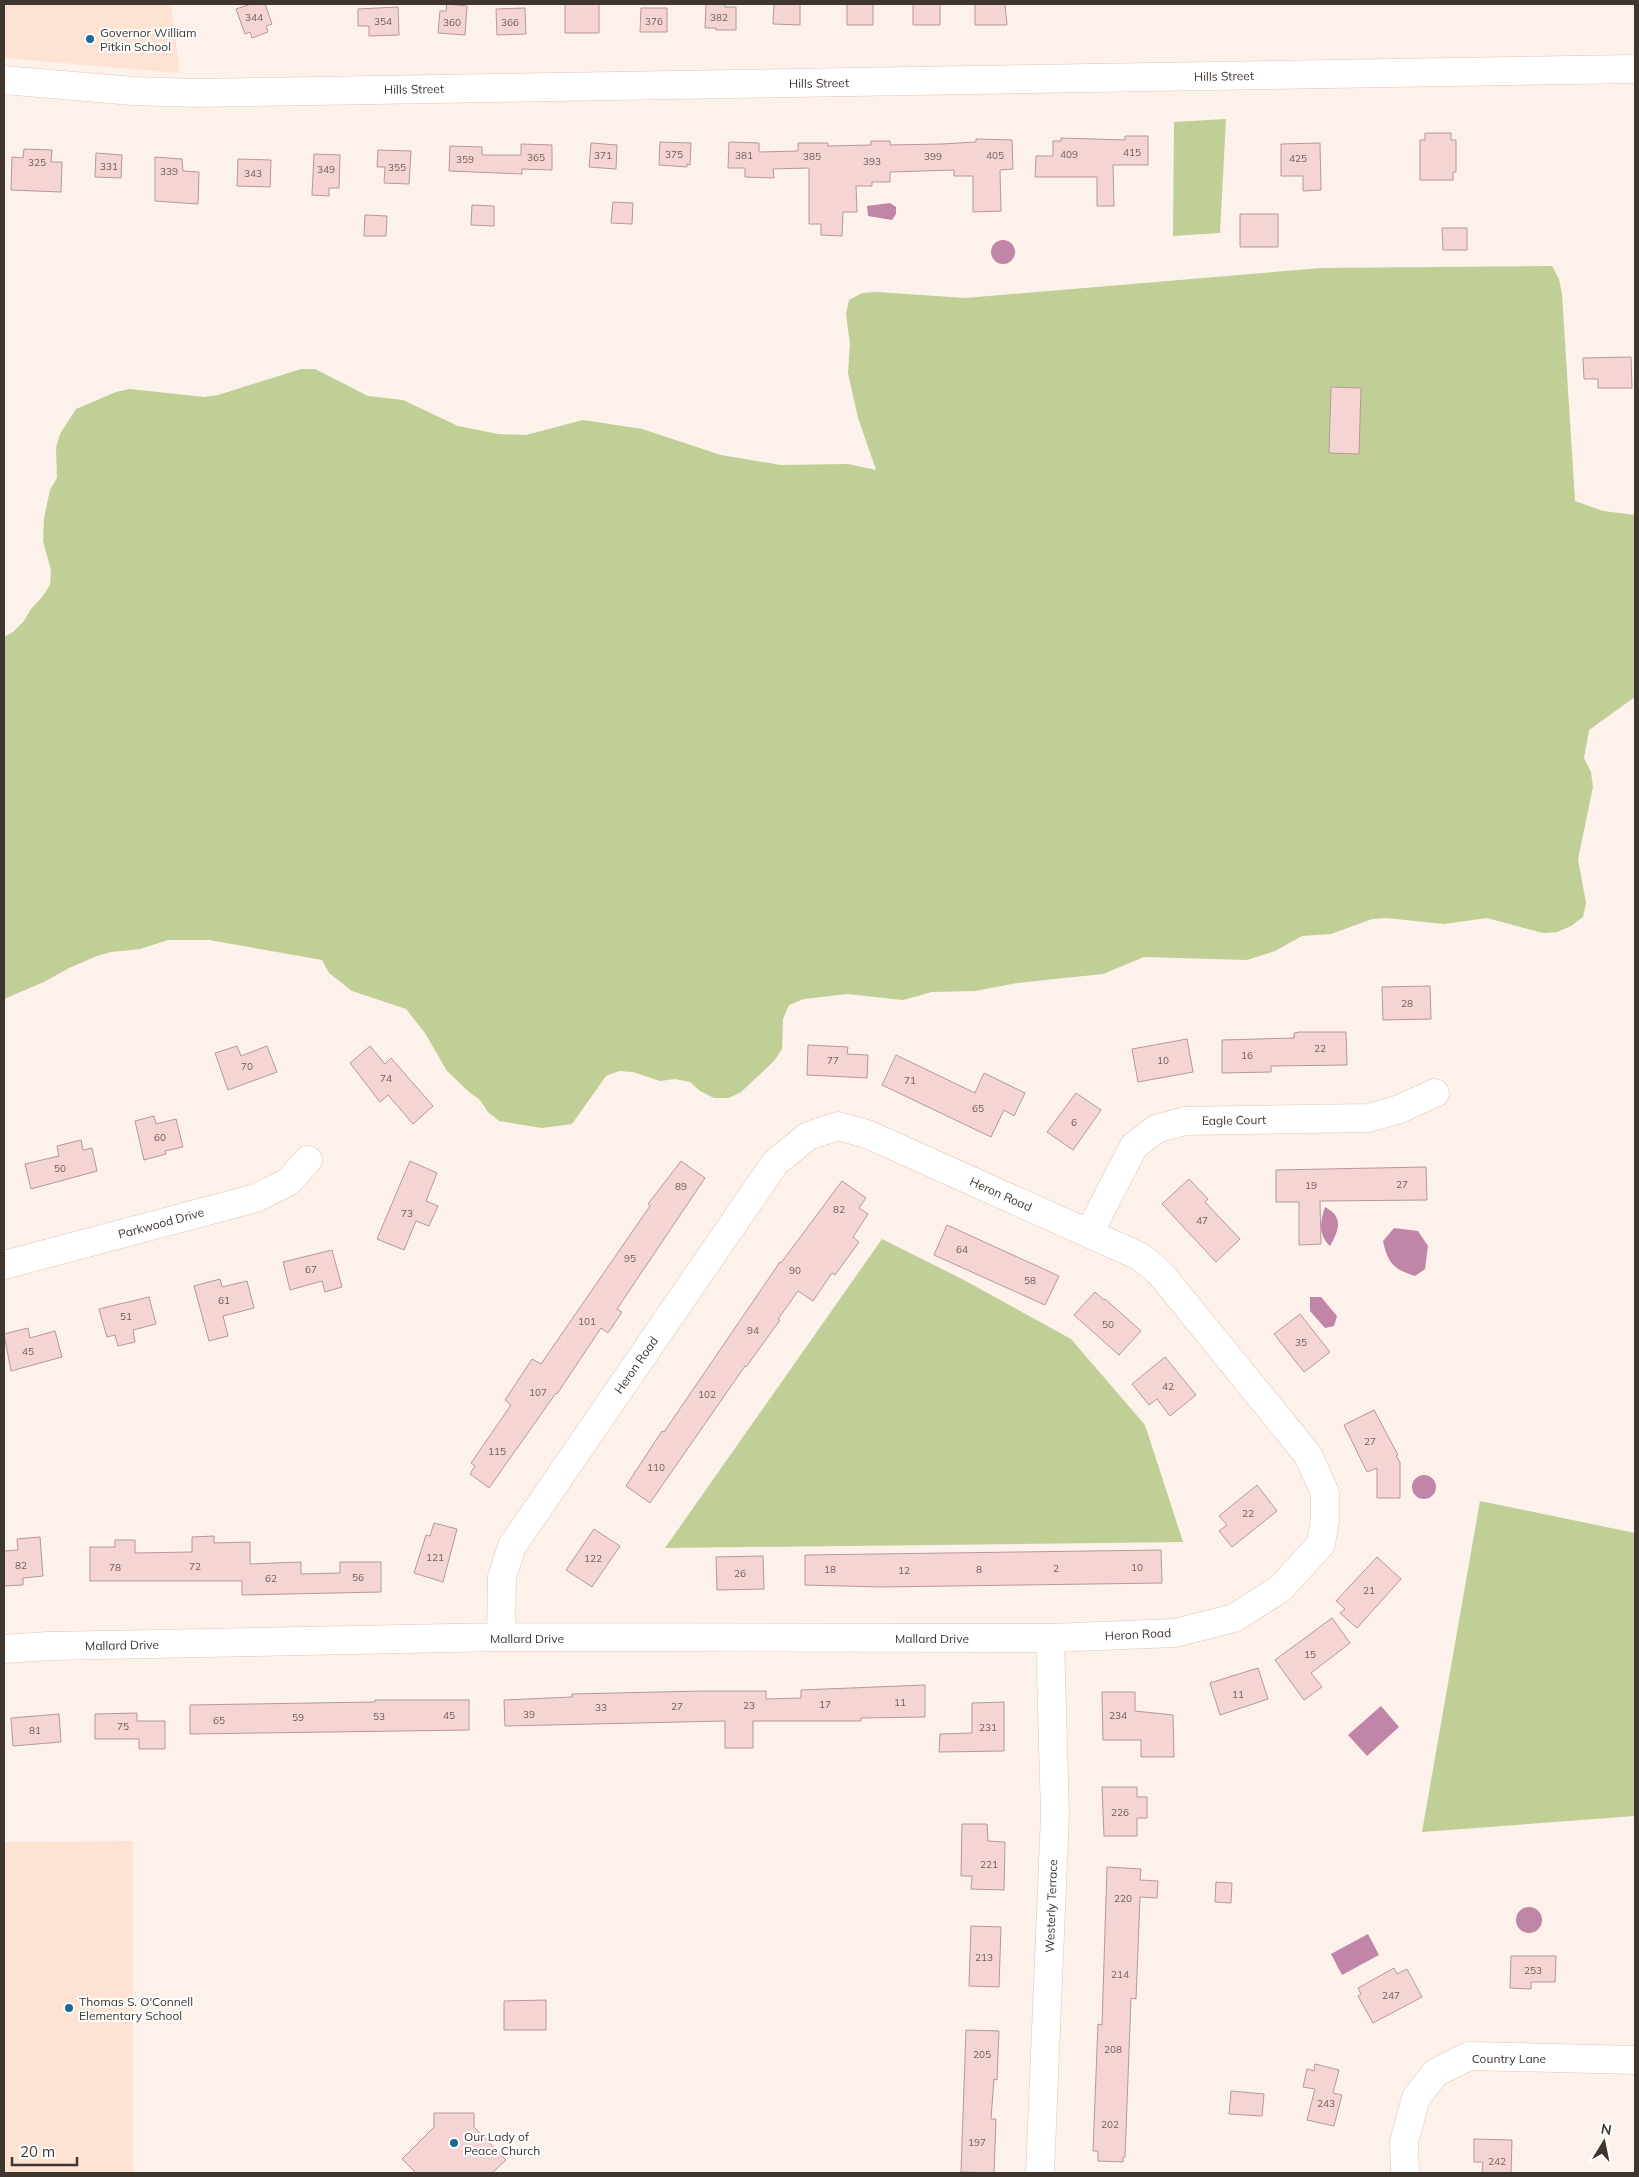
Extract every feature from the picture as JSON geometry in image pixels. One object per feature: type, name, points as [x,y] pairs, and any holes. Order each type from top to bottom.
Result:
[{"type":"street","name":"Hills Street","points":[[4,80],[197,93],[1635,69]]},
{"type":"street","name":"Eagle Court","points":[[1089,1233],[1134,1146],[1156,1129],[1185,1121],[1368,1118],[1397,1110],[1435,1093]]},
{"type":"street","name":"Heron Road","points":[[502,1637],[502,1577],[512,1546],[775,1163],[808,1136],[838,1126],[867,1134],[1140,1256],[1160,1273],[1308,1456],[1325,1493],[1326,1519],[1321,1544],[1280,1589],[1234,1618],[1175,1633],[1050,1638]]},
{"type":"street","name":"Parkwood Drive","points":[[4,1265],[256,1198],[288,1182],[308,1160]]},
{"type":"street","name":"Mallard Drive","points":[[4,1649],[59,1646],[502,1637],[1050,1638]]},
{"type":"street","name":"Westerly Terrace","points":[[1040,2173],[1055,1814],[1050,1638]]},
{"type":"street","name":"Country Lane","points":[[1405,2173],[1404,2142],[1416,2098],[1435,2073],[1469,2056],[1635,2060]]},
{"type":"shaded area","name":"Governor William Pitkin School","points":[[4,4],[171,4],[180,73],[4,58]]},
{"type":"shaded area","points":[[890,203],[896,207],[896,214],[892,220],[868,216],[867,206]]},
{"type":"shaded area","points":[[1003,240],[1012,243],[1015,252],[1012,261],[1003,264],[994,261],[991,252],[994,243]]},
{"type":"shaded area","points":[[1325,1207],[1335,1215],[1338,1224],[1336,1235],[1330,1246],[1323,1237],[1321,1228]]},
{"type":"shaded area","points":[[1394,1228],[1418,1231],[1428,1246],[1425,1269],[1415,1276],[1397,1268],[1387,1255],[1383,1241]]},
{"type":"shaded area","points":[[1310,1297],[1321,1297],[1337,1316],[1334,1326],[1325,1328],[1310,1311]]},
{"type":"shaded area","points":[[1424,1475],[1433,1478],[1436,1487],[1433,1496],[1424,1499],[1415,1496],[1412,1487],[1415,1478]]},
{"type":"shaded area","points":[[1381,1706],[1399,1727],[1367,1756],[1348,1735]]},
{"type":"shaded area","name":"Thomas S. O'Connell Elementary School","points":[[133,1841],[133,2173],[4,2173],[4,1842]]},
{"type":"shaded area","points":[[1529,1907],[1538,1911],[1542,1920],[1538,1929],[1529,1933],[1520,1929],[1516,1920],[1520,1911]]},
{"type":"shaded area","points":[[1368,1934],[1379,1955],[1342,1975],[1331,1954]]},
{"type":"green space","points":[[1226,119],[1220,233],[1173,236],[1174,122]]},
{"type":"green space","points":[[1552,266],[1559,279],[1562,294],[1575,501],[1603,511],[1635,515],[1635,697],[1589,730],[1584,758],[1591,772],[1593,787],[1578,859],[1586,903],[1583,917],[1571,926],[1557,932],[1543,933],[1487,918],[1444,924],[1386,918],[1372,919],[1331,934],[1302,936],[1275,951],[1247,960],[1144,957],[1103,974],[1017,983],[975,991],[932,992],[903,1000],[847,994],[804,999],[789,1005],[783,1019],[782,1049],[774,1061],[741,1092],[729,1098],[714,1098],[700,1091],[690,1082],[675,1079],[660,1081],[633,1072],[619,1071],[606,1076],[572,1124],[542,1128],[499,1121],[488,1112],[480,1100],[447,1071],[425,1033],[406,1009],[352,991],[329,973],[322,960],[209,940],[168,940],[140,949],[111,952],[97,956],[4,999],[4,637],[13,632],[24,621],[50,585],[51,570],[43,541],[44,518],[50,490],[57,478],[56,448],[60,434],[76,409],[116,392],[130,389],[204,397],[218,395],[301,369],[315,369],[368,396],[403,400],[458,426],[498,434],[526,435],[583,420],[642,429],[721,455],[781,465],[848,464],[876,470],[858,418],[848,373],[850,344],[846,314],[849,300],[862,293],[877,292],[965,298],[1321,268]]},
{"type":"green space","points":[[882,1239],[962,1279],[1071,1339],[1145,1425],[1183,1542],[665,1548]]},
{"type":"green space","points":[[1480,1501],[1635,1533],[1635,1816],[1422,1832]]},
{"type":"building","points":[[251,4],[265,4],[272,24],[266,26],[268,32],[252,38],[250,32],[245,34],[236,9]]},
{"type":"building","points":[[447,4],[467,6],[465,35],[438,33],[440,11],[446,11]]},
{"type":"building","points":[[565,4],[599,4],[599,33],[565,33]]},
{"type":"building","points":[[706,4],[725,4],[725,7],[736,7],[736,30],[705,28]]},
{"type":"building","points":[[774,4],[800,4],[800,25],[773,24]]},
{"type":"building","points":[[847,4],[873,4],[873,25],[847,25]]},
{"type":"building","points":[[913,4],[940,4],[940,25],[913,25]]},
{"type":"building","points":[[975,4],[1005,4],[1007,25],[975,25]]},
{"type":"building","points":[[398,7],[399,35],[369,36],[369,26],[358,26],[358,9]]},
{"type":"building","points":[[525,8],[526,34],[497,35],[496,9]]},
{"type":"building","points":[[641,8],[667,8],[667,32],[640,32]]},
{"type":"building","points":[[1425,133],[1451,133],[1451,140],[1456,140],[1456,172],[1453,172],[1453,180],[1420,180],[1420,140],[1425,140]]},
{"type":"building","points":[[1125,136],[1148,136],[1148,165],[1113,165],[1114,206],[1097,206],[1097,177],[1035,177],[1036,156],[1053,156],[1053,141],[1061,141],[1061,138],[1125,140]]},
{"type":"building","points":[[976,139],[1012,140],[1013,169],[1000,170],[1001,211],[973,212],[973,176],[954,176],[954,170],[890,172],[890,182],[872,182],[872,186],[856,186],[857,212],[843,212],[842,236],[821,235],[821,224],[809,224],[809,168],[773,169],[774,178],[745,177],[745,168],[728,168],[729,142],[759,143],[759,152],[798,151],[798,143],[828,143],[828,146],[871,145],[871,141],[890,141],[890,145],[941,144],[976,142]]},
{"type":"building","points":[[660,142],[691,143],[690,165],[687,164],[687,167],[659,165]]},
{"type":"building","points":[[591,143],[617,145],[616,169],[589,167]]},
{"type":"building","points":[[1320,143],[1321,190],[1303,191],[1303,176],[1281,176],[1281,144]]},
{"type":"building","points":[[521,144],[552,145],[552,170],[522,169],[522,174],[449,171],[450,146],[482,147],[482,155],[521,155]]},
{"type":"building","points":[[24,149],[52,150],[51,162],[62,162],[61,192],[11,190],[12,157],[23,158]]},
{"type":"building","points":[[378,150],[411,151],[409,184],[384,183],[385,167],[377,167]]},
{"type":"building","points":[[96,153],[122,155],[121,178],[95,177]]},
{"type":"building","points":[[314,154],[340,155],[339,188],[329,188],[329,196],[312,195]]},
{"type":"building","points":[[155,157],[182,159],[183,171],[199,172],[198,204],[155,201]]},
{"type":"building","points":[[238,159],[271,160],[270,187],[237,186]]},
{"type":"building","points":[[613,202],[633,203],[632,224],[611,223]]},
{"type":"building","points":[[472,205],[494,206],[494,226],[471,225]]},
{"type":"building","points":[[1240,214],[1278,214],[1278,247],[1240,247]]},
{"type":"building","points":[[365,215],[387,216],[386,236],[364,236]]},
{"type":"building","points":[[1442,228],[1467,228],[1467,250],[1443,250]]},
{"type":"building","points":[[1631,357],[1632,388],[1598,388],[1598,379],[1584,379],[1583,358]]},
{"type":"building","points":[[1331,387],[1361,388],[1359,454],[1329,453]]},
{"type":"building","points":[[1430,986],[1431,1019],[1383,1020],[1382,987]]},
{"type":"building","points":[[1346,1032],[1347,1065],[1271,1066],[1271,1072],[1222,1073],[1222,1040],[1294,1038],[1294,1033]]},
{"type":"building","points":[[1187,1039],[1193,1072],[1138,1082],[1132,1049]]},
{"type":"building","points":[[808,1045],[848,1047],[847,1054],[868,1055],[867,1078],[807,1075]]},
{"type":"building","points":[[237,1046],[241,1056],[267,1046],[277,1072],[228,1090],[215,1053]]},
{"type":"building","points":[[370,1046],[385,1064],[391,1058],[433,1106],[413,1124],[388,1095],[380,1102],[350,1063]]},
{"type":"building","points":[[896,1055],[975,1093],[984,1073],[1025,1093],[1014,1116],[1004,1110],[991,1137],[882,1085]]},
{"type":"building","points":[[1076,1093],[1101,1110],[1073,1150],[1047,1132]]},
{"type":"building","points":[[154,1116],[156,1124],[176,1119],[183,1147],[165,1151],[166,1154],[144,1160],[135,1121]]},
{"type":"building","points":[[81,1140],[83,1150],[92,1148],[97,1171],[31,1189],[25,1164],[59,1156],[57,1146]]},
{"type":"building","points":[[410,1161],[437,1173],[426,1201],[438,1206],[429,1226],[416,1221],[404,1250],[377,1239]]},
{"type":"building","points":[[681,1161],[705,1178],[617,1309],[622,1312],[608,1333],[601,1328],[557,1394],[489,1488],[470,1474],[475,1466],[471,1463],[511,1405],[505,1400],[532,1359],[541,1364],[650,1206],[648,1204]]},
{"type":"building","points":[[1426,1167],[1427,1200],[1320,1201],[1321,1244],[1299,1245],[1299,1202],[1276,1202],[1276,1170]]},
{"type":"building","points":[[1189,1179],[1208,1199],[1205,1202],[1240,1239],[1216,1262],[1162,1204]]},
{"type":"building","points":[[842,1181],[866,1198],[859,1208],[868,1214],[853,1237],[859,1242],[835,1275],[832,1273],[813,1301],[798,1291],[778,1319],[780,1320],[745,1366],[650,1503],[626,1486],[780,1262]]},
{"type":"building","points":[[947,1225],[1059,1276],[1045,1305],[934,1255]]},
{"type":"building","points":[[332,1250],[342,1287],[325,1292],[322,1281],[290,1290],[283,1262]]},
{"type":"building","points":[[220,1279],[222,1287],[247,1281],[254,1308],[223,1316],[228,1336],[209,1341],[194,1286]]},
{"type":"building","points":[[1095,1292],[1141,1331],[1119,1355],[1074,1315]]},
{"type":"building","points":[[149,1297],[156,1324],[133,1330],[135,1342],[118,1346],[115,1335],[107,1337],[99,1309]]},
{"type":"building","points":[[1300,1314],[1330,1352],[1304,1372],[1274,1334]]},
{"type":"building","points":[[28,1328],[30,1338],[55,1331],[62,1357],[11,1371],[4,1334]]},
{"type":"building","points":[[1165,1357],[1196,1395],[1170,1416],[1157,1399],[1149,1405],[1132,1384]]},
{"type":"building","points":[[1374,1410],[1398,1455],[1396,1456],[1400,1462],[1400,1498],[1377,1498],[1377,1468],[1367,1472],[1344,1425]]},
{"type":"building","points":[[1257,1485],[1277,1511],[1232,1547],[1219,1531],[1227,1525],[1219,1516]]},
{"type":"building","points":[[434,1523],[457,1529],[443,1582],[414,1573],[426,1535],[430,1536]]},
{"type":"building","points":[[594,1529],[620,1546],[592,1587],[566,1570]]},
{"type":"building","points":[[214,1536],[214,1543],[250,1542],[250,1564],[301,1562],[301,1574],[340,1573],[340,1562],[381,1562],[381,1592],[242,1595],[242,1581],[90,1581],[90,1547],[115,1547],[115,1540],[135,1540],[135,1553],[192,1552],[192,1537]]},
{"type":"building","points":[[40,1537],[43,1576],[23,1578],[23,1585],[4,1586],[4,1551],[18,1550],[17,1539]]},
{"type":"building","points":[[1161,1550],[1162,1583],[881,1587],[805,1585],[805,1555]]},
{"type":"building","points":[[763,1556],[764,1589],[717,1590],[716,1557]]},
{"type":"building","points":[[1377,1557],[1401,1579],[1357,1628],[1340,1613],[1345,1609],[1336,1601]]},
{"type":"building","points":[[1332,1618],[1350,1643],[1311,1673],[1322,1687],[1304,1700],[1275,1660]]},
{"type":"building","points":[[1258,1668],[1268,1699],[1220,1715],[1210,1683]]},
{"type":"building","points":[[925,1685],[925,1717],[861,1718],[861,1721],[753,1721],[753,1748],[725,1748],[725,1721],[505,1726],[504,1700],[572,1697],[572,1694],[703,1691],[766,1691],[766,1699],[801,1698],[801,1690]]},
{"type":"building","points":[[1102,1692],[1135,1692],[1135,1711],[1173,1715],[1174,1757],[1141,1757],[1141,1740],[1103,1740]]},
{"type":"building","points":[[375,1700],[469,1700],[469,1730],[190,1734],[190,1705],[375,1702]]},
{"type":"building","points":[[1004,1702],[1004,1751],[939,1752],[940,1734],[972,1733],[972,1703]]},
{"type":"building","points":[[137,1713],[137,1721],[165,1721],[165,1749],[139,1749],[139,1739],[95,1739],[95,1714]]},
{"type":"building","points":[[59,1714],[61,1742],[13,1746],[11,1718]]},
{"type":"building","points":[[1102,1787],[1137,1787],[1137,1797],[1147,1797],[1147,1818],[1137,1818],[1137,1836],[1104,1836]]},
{"type":"building","points":[[962,1824],[987,1824],[988,1841],[1005,1842],[1004,1890],[971,1889],[972,1876],[961,1876]]},
{"type":"building","points":[[1107,1867],[1141,1869],[1140,1880],[1158,1881],[1157,1898],[1140,1897],[1136,1999],[1131,1998],[1125,2157],[1123,2157],[1123,2162],[1098,2161],[1098,2151],[1093,2151],[1098,2024],[1102,2025]]},
{"type":"building","points":[[1216,1882],[1232,1883],[1231,1903],[1215,1902]]},
{"type":"building","points":[[971,1926],[1001,1927],[999,1987],[969,1986]]},
{"type":"building","points":[[1511,1956],[1556,1956],[1555,1982],[1531,1982],[1531,1989],[1510,1988]]},
{"type":"building","points":[[1394,1968],[1397,1974],[1407,1969],[1422,1997],[1373,2023],[1358,1996],[1361,1994],[1358,1988]]},
{"type":"building","points":[[546,2000],[546,2030],[504,2030],[504,2001]]},
{"type":"building","points":[[966,2030],[999,2031],[997,2080],[994,2079],[991,2119],[996,2119],[994,2173],[961,2172]]},
{"type":"building","points":[[1315,2064],[1339,2070],[1333,2093],[1342,2095],[1334,2126],[1307,2120],[1315,2089],[1303,2087],[1307,2069],[1314,2071]]},
{"type":"building","points":[[1231,2091],[1264,2094],[1262,2116],[1229,2114]]},
{"type":"building","name":"Our Lady of Peace Church","points":[[434,2113],[474,2113],[474,2127],[506,2160],[492,2173],[416,2173],[402,2159],[434,2127]]},
{"type":"building","points":[[1474,2139],[1512,2140],[1511,2173],[1482,2173],[1483,2162],[1474,2162]]},
{"type":"place","name":"Governor William Pitkin School","points":[[90,39]]},
{"type":"place","name":"Thomas S. O'Connell Elementary School","points":[[69,2008]]},
{"type":"place","name":"Our Lady of Peace Church","points":[[454,2143]]}]
